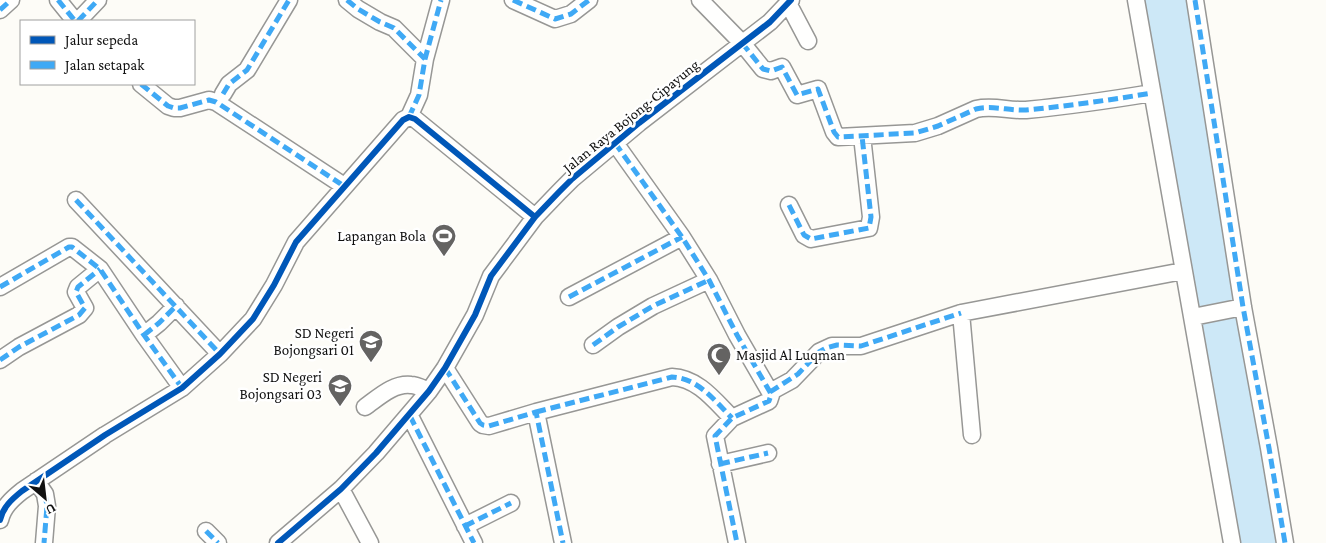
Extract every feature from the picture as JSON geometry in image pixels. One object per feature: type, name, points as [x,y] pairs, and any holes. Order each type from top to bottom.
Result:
[{"type":"street","points":[[0,10],[10,0]]},
{"type":"street","points":[[58,0],[76,20]]},
{"type":"street","points":[[78,20],[98,0]]},
{"type":"street","points":[[223,94],[229,84],[247,70],[290,0]]},
{"type":"street","points":[[347,0],[358,9],[394,28],[425,59]]},
{"type":"street","points":[[0,520],[2,512],[10,501],[36,480],[182,388],[220,354],[253,319],[274,285],[296,242],[403,120],[409,117],[420,94],[425,59],[441,0]]},
{"type":"street","points":[[513,0],[555,19],[571,14],[589,0]]},
{"type":"street","points":[[700,0],[742,43],[763,69],[772,71],[780,67],[784,69],[797,95],[818,88],[836,136],[906,135],[920,132],[985,107],[1023,110],[1152,93]]},
{"type":"street","points":[[1136,0],[1183,271],[1197,317],[1232,543]]},
{"type":"street","points":[[1195,0],[1240,308],[1269,448],[1285,543]]},
{"type":"street","points":[[789,2],[808,41]]},
{"type":"street","name":"Jalan Raya Bojong-Cipayung","points":[[278,543],[342,489],[410,416],[430,391],[475,314],[491,276],[535,217],[572,179],[770,22],[789,2]]},
{"type":"street","points":[[142,85],[168,106],[174,108],[209,100],[216,102],[344,186]]},
{"type":"street","points":[[409,117],[415,119],[535,217]]},
{"type":"street","points":[[788,205],[804,235],[811,239],[869,228],[871,217],[862,136]]},
{"type":"street","points":[[616,143],[682,237],[709,280],[771,395],[769,401],[732,418],[716,436],[737,543]]},
{"type":"street","points":[[76,200],[220,354]]},
{"type":"street","points":[[569,297],[682,237]]},
{"type":"street","points":[[0,287],[69,247],[100,269],[182,388]]},
{"type":"street","points":[[0,360],[19,346],[79,315],[85,308],[76,292],[78,287],[100,269]]},
{"type":"street","points":[[770,392],[798,374],[819,352],[826,348],[837,345],[861,346],[961,313],[1183,271]]},
{"type":"street","points":[[593,345],[653,306],[709,280]]},
{"type":"street","points":[[144,335],[176,306]]},
{"type":"street","points":[[1197,317],[1240,308]]},
{"type":"street","points":[[961,313],[972,435]]},
{"type":"street","points":[[445,368],[483,425],[489,426],[672,377],[682,377],[702,389],[732,418]]},
{"type":"street","points":[[365,407],[385,392],[400,386],[412,385],[430,391]]},
{"type":"street","points":[[536,412],[563,543]]},
{"type":"street","points":[[410,416],[474,543]]},
{"type":"street","points":[[720,464],[768,453]]},
{"type":"street","points":[[36,480],[45,494],[47,506],[44,543]]},
{"type":"street","points":[[342,489],[370,543]]},
{"type":"street","points":[[464,526],[511,503]]},
{"type":"street","points":[[206,531],[218,543]]},
{"type":"water","points":[[1136,0],[1195,0],[1284,543],[1232,543]]},
{"type":"marked path","points":[[0,10],[11,0]]},
{"type":"marked path","points":[[58,0],[74,20]]},
{"type":"marked path","points":[[79,20],[98,0]]},
{"type":"marked path","points":[[223,94],[229,84],[247,70],[289,0]]},
{"type":"marked path","points":[[347,0],[358,9],[394,28],[425,59]]},
{"type":"marked path","points":[[409,117],[419,95],[425,59],[441,0]]},
{"type":"marked path","points":[[513,0],[555,19],[571,14],[589,0]]},
{"type":"marked path","points":[[1195,0],[1243,307],[1285,543]]},
{"type":"marked path","points":[[742,43],[763,69],[771,71],[782,67],[797,95],[818,89],[834,132],[838,137],[915,133],[982,108],[1026,110],[1152,93]]},
{"type":"marked path","points":[[142,85],[168,106],[174,108],[209,100],[216,102],[344,186]]},
{"type":"marked path","points":[[789,205],[804,235],[811,239],[869,228],[871,217],[862,136]]},
{"type":"marked path","points":[[615,143],[682,237],[709,280],[771,395],[769,401],[732,418],[715,436],[737,543]]},
{"type":"marked path","points":[[76,200],[220,354]]},
{"type":"marked path","points":[[569,297],[682,237]]},
{"type":"marked path","points":[[0,287],[72,247],[100,269],[182,388]]},
{"type":"marked path","points":[[0,360],[19,347],[79,315],[85,308],[76,292],[78,287],[100,269]]},
{"type":"marked path","points":[[593,345],[653,306],[709,280]]},
{"type":"marked path","points":[[144,335],[176,306]]},
{"type":"marked path","points":[[770,392],[798,374],[819,352],[826,348],[837,345],[861,346],[961,313]]},
{"type":"marked path","points":[[445,368],[483,425],[489,426],[536,412],[563,543]]},
{"type":"marked path","points":[[536,412],[672,377],[690,381],[698,386],[732,418]]},
{"type":"marked path","points":[[410,416],[474,543]]},
{"type":"marked path","points":[[720,464],[768,453]]},
{"type":"marked path","points":[[36,481],[45,494],[47,506],[44,543]]},
{"type":"marked path","points":[[465,526],[511,503]]},
{"type":"marked path","points":[[206,531],[218,543]]},
{"type":"cycle path","points":[[278,543],[341,489],[376,453],[429,391],[445,368],[475,315],[491,276],[535,217],[572,179],[639,123],[770,22],[791,0]]},
{"type":"cycle path","points":[[0,520],[1,515],[11,500],[22,491],[105,435],[182,388],[220,354],[253,319],[274,285],[296,242],[403,120],[409,117],[415,119],[535,217]]},
{"type":"place","name":"Lapangan Bola","points":[[444,257]]},
{"type":"place","name":"SD Negeri Bojongsari 01","points":[[371,363]]},
{"type":"place","name":"Masjid Al Luqman","points":[[719,376]]},
{"type":"place","name":"SD Negeri Bojongsari 03","points":[[340,407]]}]
